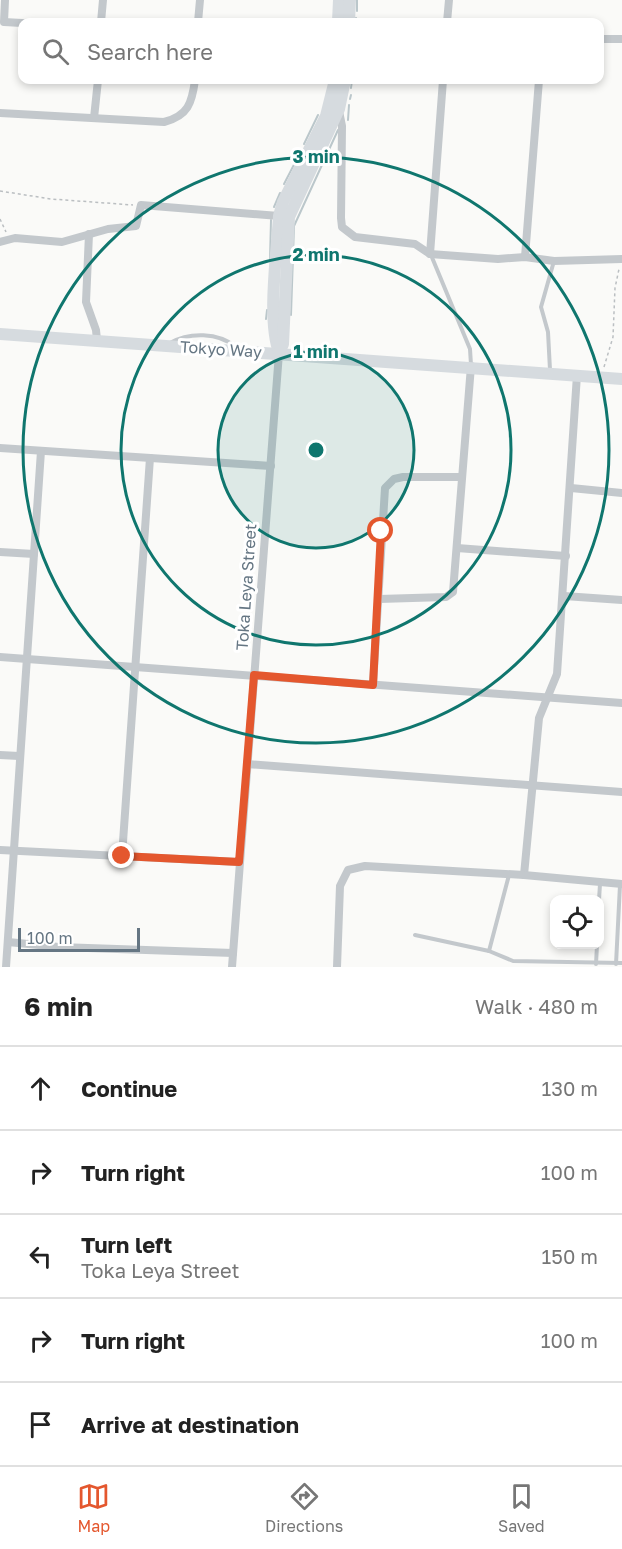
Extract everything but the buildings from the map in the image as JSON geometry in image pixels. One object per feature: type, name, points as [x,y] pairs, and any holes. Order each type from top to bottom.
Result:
[{"type":"main road","points":[[338,18],[339,0]]},
{"type":"main road","points":[[349,18],[350,0]]},
{"type":"main road","points":[[279,353],[275,342],[274,318],[279,216],[283,202],[335,106],[335,84]]},
{"type":"main road","points":[[279,353],[284,328],[289,217],[343,84]]},
{"type":"main road","points":[[246,352],[268,339],[274,318]]},
{"type":"main road","points":[[284,328],[290,342],[309,354]]},
{"type":"main road","name":"Tokyo Way","points":[[0,334],[246,352],[309,354],[622,379]]},
{"type":"street","points":[[5,0],[2,22],[18,23]]},
{"type":"street","points":[[101,18],[103,0]]},
{"type":"street","points":[[198,18],[200,0]]},
{"type":"street","points":[[447,18],[448,0]]},
{"type":"street","points":[[604,39],[622,39]]},
{"type":"street","points":[[94,118],[98,84]]},
{"type":"street","points":[[0,113],[164,122],[175,119],[190,106],[194,84]]},
{"type":"street","points":[[430,254],[443,84]]},
{"type":"street","points":[[525,257],[538,84]]},
{"type":"street","points":[[335,106],[342,126],[342,227],[355,237],[415,244],[430,254],[498,259],[525,257],[554,261],[621,259]]},
{"type":"street","points":[[0,242],[9,238],[62,242],[89,234],[136,226],[141,205],[279,216]]},
{"type":"street","points":[[89,234],[86,261],[86,302],[96,330],[97,340]]},
{"type":"street","name":"Toka Leya Street","points":[[232,967],[279,353]]},
{"type":"street","points":[[379,599],[452,595],[471,366]]},
{"type":"street","points":[[524,875],[539,718],[558,674],[577,375]]},
{"type":"street","points":[[0,448],[271,466]]},
{"type":"street","points":[[6,967],[41,451]]},
{"type":"street","points":[[122,856],[150,458]]},
{"type":"street","points":[[373,685],[384,496],[388,483],[402,477],[461,477]]},
{"type":"street","points":[[571,488],[622,492]]},
{"type":"street","points":[[457,548],[566,556]]},
{"type":"street","points":[[0,552],[34,554]]},
{"type":"street","points":[[564,596],[622,600]]},
{"type":"street","points":[[0,657],[135,669],[254,675],[622,703]]},
{"type":"street","points":[[0,755],[19,756]]},
{"type":"street","points":[[247,764],[622,792]]},
{"type":"street","points":[[0,850],[239,862]]},
{"type":"street","points":[[337,967],[340,886],[348,870],[365,866],[524,875],[621,884]]},
{"type":"street","points":[[8,942],[58,947],[233,953]]},
{"type":"lane","points":[[430,254],[470,349],[471,366]]},
{"type":"lane","points":[[550,374],[548,333],[541,307],[554,261]]},
{"type":"lane","points":[[489,951],[509,874]]},
{"type":"lane","points":[[599,895],[600,883]]},
{"type":"lane","points":[[616,964],[621,884]]},
{"type":"lane","points":[[415,935],[489,951],[513,961],[622,963]]},
{"type":"lane","points":[[596,964],[597,949]]},
{"type":"path","points":[[0,191],[41,198],[141,205]]},
{"type":"path","points":[[0,219],[9,238]]},
{"type":"path","points":[[601,377],[613,337],[615,288],[621,259]]},
{"type":"waterway","points":[[357,0],[357,11]]},
{"type":"waterway","points":[[351,88],[352,84]]},
{"type":"waterway","points":[[350,99],[351,95]]},
{"type":"waterway","points":[[348,120],[349,105]]},
{"type":"waterway","points":[[304,144],[318,115]]},
{"type":"waterway","points":[[291,315],[294,226],[338,130]]},
{"type":"waterway","points":[[284,184],[299,155]]},
{"type":"waterway","points":[[274,207],[280,193]]},
{"type":"waterway","points":[[270,259],[271,220]]},
{"type":"waterway","points":[[266,319],[267,310]]},
{"type":"route","points":[[122,856],[239,862],[254,675],[373,685],[381,531]]}]
